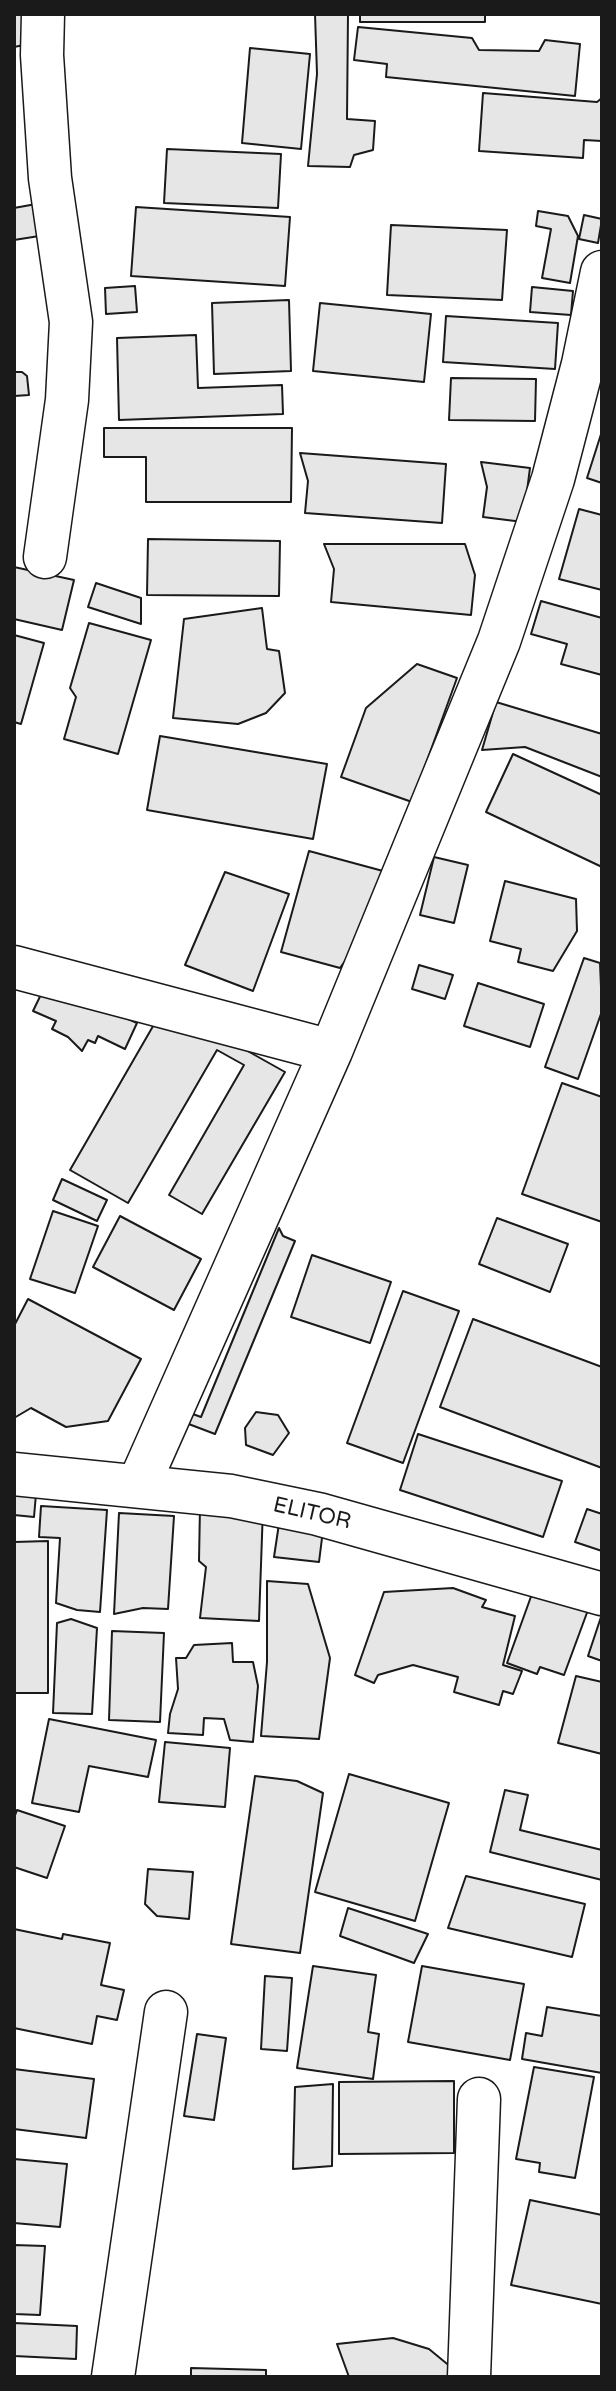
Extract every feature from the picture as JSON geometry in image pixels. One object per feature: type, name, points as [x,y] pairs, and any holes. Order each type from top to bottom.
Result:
[{"type":"street","points":[[43,14],[42,55],[50,178],[71,322],[67,400],[45,557]]},
{"type":"street","points":[[138,1486],[331,1051],[499,641],[553,479],[583,364],[602,272]]},
{"type":"street","points":[[14,967],[331,1051]]},
{"type":"street","name":"ELITOR","points":[[14,1474],[231,1496],[318,1514],[602,1594]]},
{"type":"street","points":[[113,2377],[166,2012]]},
{"type":"street","points":[[469,2377],[479,2099]]},
{"type":"building","points":[[14,14],[35,14],[29,44],[14,47]]},
{"type":"building","points":[[315,14],[348,14],[347,119],[375,121],[373,150],[354,155],[350,167],[308,166],[317,74]]},
{"type":"building","points":[[360,14],[485,14],[485,22],[360,22]]},
{"type":"building","points":[[358,27],[472,38],[479,50],[539,51],[545,40],[580,44],[575,96],[386,77],[387,64],[354,60]]},
{"type":"building","points":[[250,48],[310,54],[301,149],[242,143]]},
{"type":"building","points":[[483,93],[597,102],[602,98],[602,141],[584,140],[583,158],[479,151]]},
{"type":"building","points":[[167,149],[281,154],[278,208],[164,203]]},
{"type":"building","points":[[47,202],[52,234],[14,240],[14,208]]},
{"type":"building","points":[[136,207],[290,217],[285,286],[131,276]]},
{"type":"building","points":[[538,211],[568,216],[578,236],[570,283],[542,278],[551,229],[536,226]]},
{"type":"building","points":[[584,215],[602,219],[598,243],[579,239]]},
{"type":"building","points":[[391,225],[507,230],[502,300],[387,295]]},
{"type":"building","points":[[135,286],[137,312],[106,314],[105,288]]},
{"type":"building","points":[[532,287],[573,291],[571,315],[530,312]]},
{"type":"building","points":[[289,300],[291,371],[214,374],[212,303]]},
{"type":"building","points":[[320,303],[431,314],[424,382],[313,371]]},
{"type":"building","points":[[446,316],[558,323],[555,369],[443,362]]},
{"type":"building","points":[[196,335],[198,388],[282,385],[283,414],[119,420],[117,338]]},
{"type":"building","points":[[14,372],[27,376],[29,395],[14,396]]},
{"type":"building","points":[[451,378],[536,379],[535,421],[449,420]]},
{"type":"building","points":[[104,428],[292,428],[291,502],[146,502],[146,457],[104,457]]},
{"type":"building","points":[[602,431],[602,483],[587,478]]},
{"type":"building","points":[[300,453],[446,464],[442,523],[305,513],[308,481]]},
{"type":"building","points":[[481,462],[530,468],[523,522],[483,517],[487,487]]},
{"type":"building","points":[[579,509],[602,515],[602,590],[559,579]]},
{"type":"building","points":[[148,539],[280,541],[279,596],[147,595]]},
{"type":"building","points":[[324,544],[465,544],[475,575],[471,615],[331,602],[334,569]]},
{"type":"building","points":[[14,567],[74,580],[62,630],[14,619]]},
{"type":"building","points":[[96,583],[141,598],[141,624],[88,607]]},
{"type":"building","points":[[541,601],[602,618],[602,675],[561,664],[567,644],[531,634]]},
{"type":"building","points":[[262,608],[267,649],[279,651],[285,693],[266,713],[238,724],[173,718],[184,619]]},
{"type":"building","points":[[89,623],[151,640],[118,754],[64,739],[76,697],[70,688]]},
{"type":"building","points":[[14,635],[44,643],[21,724],[14,722]]},
{"type":"building","points":[[417,664],[457,678],[412,802],[341,777],[366,708]]},
{"type":"building","points":[[496,702],[602,734],[602,777],[525,747],[482,750]]},
{"type":"building","points":[[160,736],[327,764],[313,839],[147,810]]},
{"type":"building","points":[[513,754],[602,795],[602,867],[486,812]]},
{"type":"building","points":[[309,851],[383,871],[366,932],[340,968],[281,952]]},
{"type":"building","points":[[434,857],[468,865],[454,923],[420,915]]},
{"type":"building","points":[[225,872],[289,894],[253,991],[185,965]]},
{"type":"building","points":[[505,881],[576,899],[577,931],[553,971],[518,962],[521,949],[490,941]]},
{"type":"building","points":[[584,958],[600,963],[602,1011],[578,1079],[545,1067]]},
{"type":"building","points":[[419,965],[453,975],[445,999],[412,989]]},
{"type":"building","points":[[47,982],[137,1023],[125,1049],[98,1036],[95,1043],[88,1040],[82,1051],[68,1037],[52,1029],[56,1021],[33,1011]]},
{"type":"building","points":[[478,983],[544,1004],[530,1047],[464,1026]]},
{"type":"building","points":[[187,1017],[285,1072],[202,1214],[169,1195],[244,1065],[217,1050],[128,1203],[70,1170],[156,1021],[177,1032]]},
{"type":"building","points":[[562,1083],[602,1097],[602,1222],[522,1194]]},
{"type":"building","points":[[62,1179],[107,1200],[97,1221],[53,1200]]},
{"type":"building","points":[[53,1211],[98,1226],[75,1293],[30,1279]]},
{"type":"building","points":[[120,1216],[201,1259],[174,1310],[93,1267]]},
{"type":"building","points":[[497,1218],[568,1244],[550,1292],[479,1264]]},
{"type":"building","points":[[279,1228],[283,1236],[295,1241],[215,1434],[186,1423],[190,1413],[201,1417]]},
{"type":"building","points":[[312,1255],[391,1282],[370,1343],[291,1317]]},
{"type":"building","points":[[403,1291],[459,1311],[403,1463],[347,1443]]},
{"type":"building","points":[[28,1299],[141,1359],[108,1421],[66,1427],[31,1408],[14,1418],[14,1326]]},
{"type":"building","points":[[473,1319],[602,1367],[602,1468],[440,1407]]},
{"type":"building","points":[[256,1412],[278,1415],[289,1433],[273,1455],[246,1445],[245,1428]]},
{"type":"building","points":[[418,1434],[562,1481],[543,1537],[400,1490]]},
{"type":"building","points":[[14,1491],[36,1494],[34,1517],[14,1515]]},
{"type":"building","points":[[41,1506],[107,1510],[100,1612],[77,1610],[56,1603],[60,1538],[39,1537]]},
{"type":"building","points":[[200,1507],[263,1508],[259,1621],[200,1618],[206,1567],[199,1561]]},
{"type":"building","points":[[587,1509],[602,1514],[602,1551],[575,1542]]},
{"type":"building","points":[[119,1513],[174,1516],[168,1609],[143,1608],[114,1614]]},
{"type":"building","points":[[280,1517],[324,1522],[319,1562],[274,1557]]},
{"type":"building","points":[[48,1541],[48,1693],[14,1693],[14,1542]]},
{"type":"building","points":[[267,1581],[308,1584],[330,1658],[319,1739],[261,1736],[267,1662]]},
{"type":"building","points":[[453,1588],[486,1600],[482,1607],[515,1616],[503,1665],[522,1671],[513,1694],[503,1691],[499,1705],[454,1692],[458,1677],[413,1665],[378,1675],[374,1683],[355,1675],[384,1592]]},
{"type":"building","points":[[533,1591],[588,1610],[564,1675],[540,1667],[537,1674],[507,1663]]},
{"type":"building","points":[[602,1618],[602,1661],[588,1656]]},
{"type":"building","points":[[71,1619],[97,1628],[92,1714],[53,1713],[57,1623]]},
{"type":"building","points":[[112,1631],[164,1633],[160,1722],[109,1720]]},
{"type":"building","points":[[232,1643],[233,1662],[253,1662],[258,1686],[253,1742],[230,1740],[224,1719],[204,1718],[203,1735],[168,1733],[178,1689],[176,1658],[186,1658],[194,1645]]},
{"type":"building","points":[[576,1676],[602,1682],[602,1754],[558,1743]]},
{"type":"building","points":[[49,1719],[156,1740],[148,1777],[89,1766],[79,1812],[32,1803]]},
{"type":"building","points":[[165,1742],[230,1748],[225,1807],[159,1802]]},
{"type":"building","points":[[349,1774],[449,1803],[415,1921],[315,1892]]},
{"type":"building","points":[[255,1776],[297,1781],[323,1793],[300,1953],[231,1944]]},
{"type":"building","points":[[505,1790],[528,1795],[520,1830],[602,1850],[602,1880],[490,1852]]},
{"type":"building","points":[[17,1810],[65,1826],[47,1878],[14,1867],[14,1818]]},
{"type":"building","points":[[148,1869],[193,1872],[189,1919],[157,1916],[145,1904]]},
{"type":"building","points":[[466,1876],[585,1904],[572,1957],[448,1928]]},
{"type":"building","points":[[348,1908],[428,1934],[414,1963],[340,1936]]},
{"type":"building","points":[[14,1929],[62,1939],[63,1934],[110,1943],[101,1985],[124,1990],[117,2020],[97,2016],[92,2044],[14,2028]]},
{"type":"building","points":[[313,1966],[376,1975],[368,2032],[379,2034],[373,2079],[297,2068]]},
{"type":"building","points":[[422,1966],[524,1984],[510,2060],[408,2042]]},
{"type":"building","points":[[265,1976],[292,1978],[287,2051],[261,2049]]},
{"type":"building","points":[[547,2007],[602,2016],[602,2073],[522,2059],[526,2033],[542,2036]]},
{"type":"building","points":[[197,2034],[226,2038],[214,2120],[184,2116]]},
{"type":"building","points":[[534,2067],[594,2077],[575,2178],[539,2172],[540,2163],[516,2159]]},
{"type":"building","points":[[14,2069],[94,2079],[86,2138],[14,2129]]},
{"type":"building","points":[[454,2081],[454,2153],[339,2154],[339,2082]]},
{"type":"building","points":[[333,2084],[332,2166],[293,2169],[295,2087]]},
{"type":"building","points":[[14,2159],[67,2164],[60,2227],[14,2223]]},
{"type":"building","points":[[530,2200],[602,2215],[602,2304],[511,2285]]},
{"type":"building","points":[[14,2245],[45,2246],[40,2315],[14,2314]]},
{"type":"building","points":[[14,2323],[77,2326],[76,2359],[14,2356]]},
{"type":"building","points":[[393,2338],[429,2349],[463,2377],[349,2377],[337,2344]]},
{"type":"building","points":[[191,2368],[266,2370],[266,2377],[191,2377]]}]
